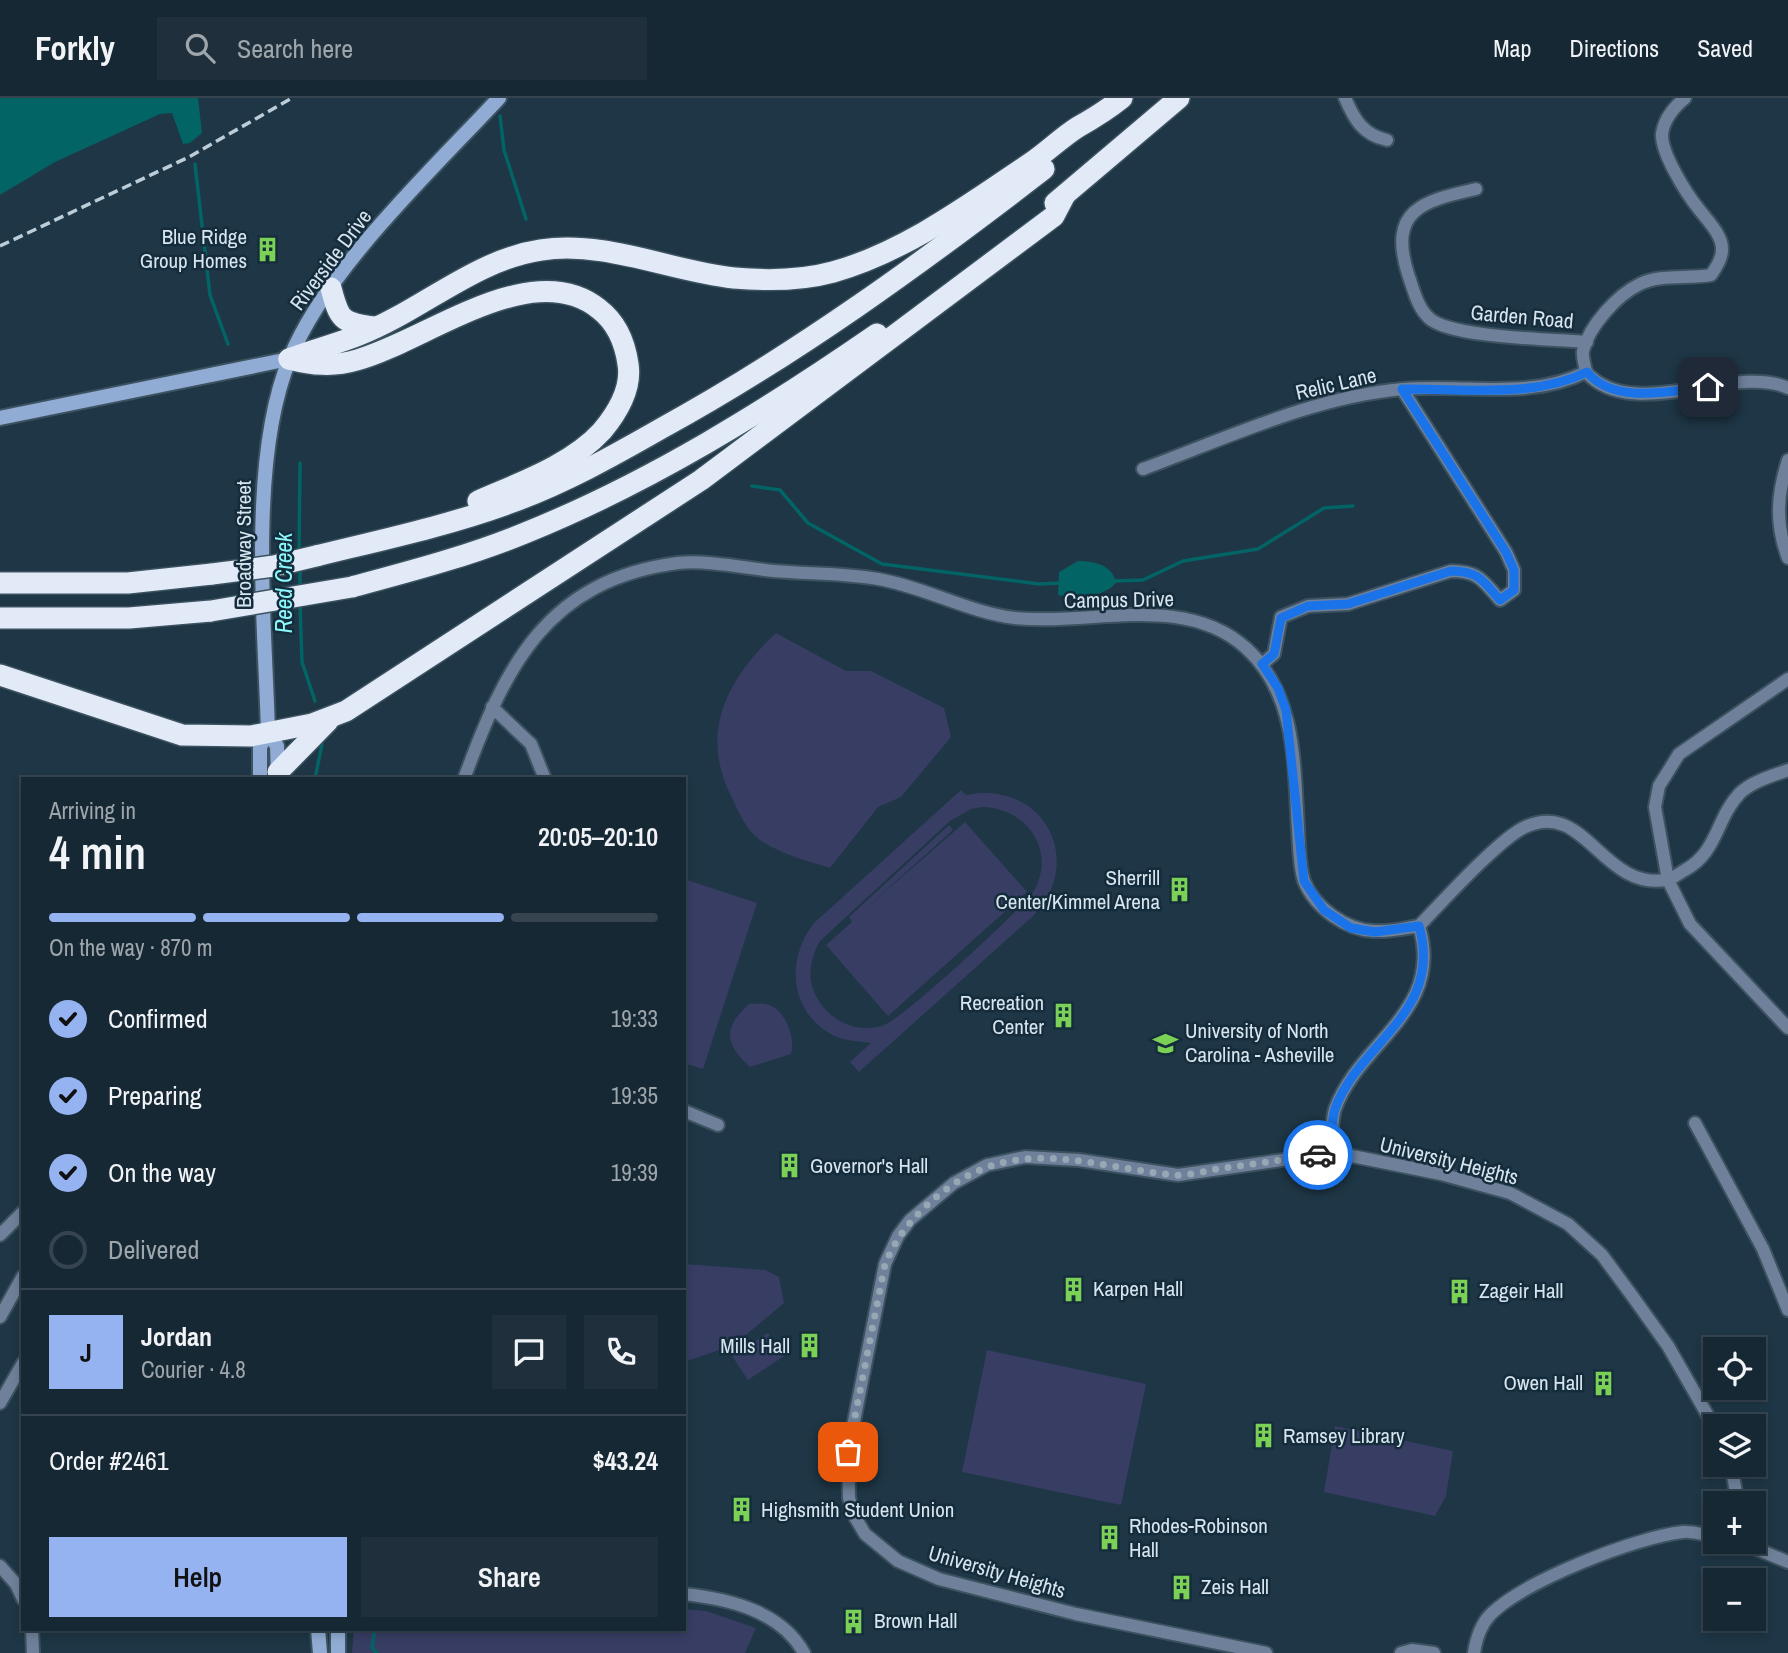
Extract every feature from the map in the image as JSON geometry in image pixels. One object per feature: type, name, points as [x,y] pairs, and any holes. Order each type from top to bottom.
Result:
[{"type":"highway","points":[[289,359],[374,327],[487,268],[551,249],[593,249],[719,276],[767,281],[832,272],[897,246],[941,221],[1033,161],[1079,127],[1098,118],[1122,98]]},
{"type":"highway","points":[[0,618],[129,618],[211,611],[352,587],[434,565],[524,534],[628,485],[709,440],[856,348],[1065,195],[1179,98]]},
{"type":"highway","points":[[0,583],[128,583],[274,566],[437,528],[512,502],[613,456],[691,412],[902,275],[1087,135],[1098,118]]},
{"type":"highway","points":[[0,675],[182,735],[235,738],[292,729],[332,717],[382,691],[701,480],[1054,216],[1065,195]]},
{"type":"highway","points":[[331,288],[341,318],[350,324],[374,327]]},
{"type":"highway","points":[[289,359],[316,365],[355,360],[510,297],[541,289],[584,298],[612,323],[626,353],[628,376],[623,398],[601,431],[584,446],[545,470],[436,517],[415,531]]},
{"type":"highway","points":[[272,777],[332,717]]},
{"type":"main road","name":"Riverside Drive","points":[[289,359],[331,288],[378,231],[499,98]]},
{"type":"main road","points":[[0,418],[289,359]]},
{"type":"main road","name":"Broadway Street","points":[[272,777],[277,747],[268,732],[264,597],[266,465],[277,400],[289,359]]},
{"type":"main road","points":[[318,1631],[320,1653]]},
{"type":"main road","points":[[338,1631],[338,1653]]},
{"type":"street","points":[[1345,98],[1354,120],[1371,136],[1387,139]]},
{"type":"street","points":[[1685,98],[1671,109],[1662,135],[1671,164],[1688,196],[1716,232],[1723,249],[1718,265],[1711,275],[1660,278],[1640,284],[1616,301],[1587,342],[1583,352],[1587,372],[1605,387],[1632,393],[1762,382],[1788,388]]},
{"type":"street","name":"Garden Road","points":[[1476,189],[1429,200],[1415,210],[1404,224],[1401,240],[1406,266],[1415,296],[1429,318],[1458,331],[1587,342]]},
{"type":"street","name":"Relic Lane","points":[[1143,469],[1313,407],[1402,389],[1535,388],[1563,384],[1587,372]]},
{"type":"street","points":[[1262,664],[1274,654],[1281,618],[1308,606],[1348,604],[1451,571],[1469,571],[1484,581],[1500,600],[1514,590],[1514,570],[1506,552],[1402,389]]},
{"type":"street","points":[[1788,460],[1777,505],[1788,558]]},
{"type":"street","name":"Campus Drive","points":[[465,777],[492,706],[512,667],[533,638],[568,605],[596,587],[638,571],[681,563],[877,579],[1002,616],[1045,621],[1161,615],[1186,618],[1225,632],[1262,664],[1278,688],[1286,710],[1304,881],[1324,910],[1351,928],[1375,932],[1419,926]]},
{"type":"street","points":[[1788,679],[1694,741],[1667,769],[1659,786],[1656,807],[1668,880],[1690,924],[1788,1028]]},
{"type":"street","points":[[492,706],[531,744],[544,777]]},
{"type":"street","points":[[1331,1153],[1335,1110],[1352,1078],[1396,1024],[1419,985],[1426,951],[1419,926],[1523,827],[1557,822],[1586,838],[1612,866],[1631,875],[1668,880],[1703,858],[1740,794],[1762,779],[1788,770]]},
{"type":"street","points":[[686,1112],[718,1125]]},
{"type":"street","points":[[1695,1123],[1763,1249],[1788,1310]]},
{"type":"street","name":"University Heights","points":[[1266,1653],[1076,1614],[939,1579],[898,1561],[865,1534],[855,1517],[849,1498],[848,1452],[885,1264],[898,1236],[911,1220],[954,1183],[987,1166],[1025,1157],[1079,1160],[1178,1175],[1331,1153],[1441,1174],[1510,1193],[1568,1224],[1602,1255],[1668,1346],[1707,1414]]},
{"type":"street","points":[[0,1236],[21,1214]]},
{"type":"street","points":[[0,1317],[21,1280]]},
{"type":"street","points":[[0,1403],[21,1366]]},
{"type":"street","points":[[1474,1653],[1476,1639],[1489,1616],[1508,1601],[1593,1557],[1663,1535],[1687,1532],[1703,1534]]},
{"type":"street","points":[[1766,1553],[1788,1562]]},
{"type":"street","points":[[0,1566],[16,1584],[21,1595]]},
{"type":"street","points":[[686,1594],[721,1598],[758,1613],[789,1631],[804,1653]]},
{"type":"street","points":[[32,1631],[33,1653]]},
{"type":"street","points":[[1401,1653],[1412,1650],[1434,1653]]},
{"type":"shaded area","points":[[0,98],[198,98],[202,133],[190,143],[183,144],[172,113],[160,114],[55,162],[0,195]]},
{"type":"shaded area","points":[[1078,561],[1096,563],[1107,568],[1116,583],[1097,594],[1073,597],[1058,595],[1059,572]]},
{"type":"shaded area","points":[[776,633],[846,671],[871,671],[944,708],[951,737],[901,797],[878,807],[830,868],[785,853],[755,836],[741,816],[723,776],[718,753],[718,731],[723,709],[743,670]]},
{"type":"shaded area","points":[[961,790],[966,795],[993,793],[1016,799],[1035,812],[1048,829],[1056,850],[1056,872],[1048,895],[1032,917],[859,1072],[850,1062],[871,1043],[844,1039],[829,1033],[815,1022],[799,996],[796,966],[799,951],[814,923]],"holes":[[[971,809],[998,809],[1012,814],[1023,823],[1033,833],[1039,845],[1041,874],[1035,889],[988,938],[896,1018],[884,1025],[866,1028],[839,1021],[825,1009],[812,986],[811,964],[820,941],[950,821]]]},
{"type":"shaded area","points":[[965,822],[1027,892],[888,1016],[826,945],[852,922],[849,917],[949,825],[953,830],[864,910]]},
{"type":"shaded area","points":[[686,880],[757,903],[703,1069],[686,1064]]},
{"type":"shaded area","points":[[749,1004],[766,1004],[779,1011],[788,1024],[792,1040],[791,1054],[750,1067],[741,1058],[731,1043],[731,1028]]},
{"type":"shaded area","points":[[686,1264],[765,1270],[779,1277],[784,1303],[734,1345],[686,1361]]},
{"type":"shaded area","points":[[768,1333],[784,1356],[748,1380],[732,1356]]},
{"type":"shaded area","points":[[987,1350],[1146,1384],[1121,1505],[962,1472]]},
{"type":"shaded area","points":[[1335,1426],[1453,1451],[1446,1496],[1435,1516],[1324,1492]]},
{"type":"shaded area","points":[[686,1609],[706,1611],[756,1628],[745,1653],[352,1653],[354,1631],[686,1631]]},
{"type":"waterway","points":[[500,116],[504,150],[526,219]]},
{"type":"waterway","name":"Reed Creek","points":[[195,164],[210,295],[228,344]]},
{"type":"waterway","name":"Reed Creek","points":[[299,554],[300,463]]},
{"type":"waterway","points":[[752,486],[780,490],[808,523],[882,564],[1039,584],[1060,583]]},
{"type":"waterway","points":[[1113,581],[1143,580],[1183,561],[1258,549],[1324,508],[1353,506]]},
{"type":"waterway","name":"Reed Creek","points":[[300,569],[300,589]]},
{"type":"waterway","name":"Reed Creek","points":[[300,604],[302,662],[315,701]]},
{"type":"waterway","name":"Reed Creek","points":[[315,777],[322,744]]},
{"type":"waterway","name":"Reed Creek","points":[[375,1631],[372,1648],[377,1653]]},
{"type":"railway","points":[[0,246],[189,157],[292,98]]},
{"type":"way so far","points":[[848,1452],[885,1264],[898,1236],[911,1220],[954,1183],[987,1166],[1025,1157],[1079,1160],[1178,1175],[1318,1155]]},
{"type":"place","name":"Blue Ridge Group Homes","points":[[267,249]]},
{"type":"place","name":"Sherrill Center/Kimmel Arena","points":[[1180,890]]},
{"type":"place","name":"Recreation Center","points":[[1064,1015]]},
{"type":"place","name":"University of North Carolina - Asheville","points":[[1165,1043]]},
{"type":"place","name":"Governor's Hall","points":[[790,1166]]},
{"type":"place","name":"Karpen Hall","points":[[1073,1289]]},
{"type":"place","name":"Zageir Hall","points":[[1459,1291]]},
{"type":"place","name":"Mills Hall","points":[[810,1346]]},
{"type":"place","name":"Owen Hall","points":[[1603,1383]]},
{"type":"place","name":"Ramsey Library","points":[[1263,1436]]},
{"type":"place","name":"Highsmith Student Union","points":[[741,1510]]},
{"type":"place","name":"Rhodes-Robinson Hall","points":[[1109,1538]]},
{"type":"place","name":"Zeis Hall","points":[[1181,1587]]},
{"type":"place","name":"Brown Hall","points":[[854,1621]]},
{"type":"route","points":[[1318,1155],[1331,1153],[1335,1110],[1352,1078],[1382,1043],[1409,1005],[1419,985],[1426,951],[1419,926],[1375,932],[1351,928],[1324,910],[1304,881],[1292,746],[1286,710],[1278,688],[1262,664],[1274,654],[1281,618],[1308,606],[1348,604],[1451,571],[1469,571],[1484,581],[1500,600],[1514,590],[1514,570],[1506,552],[1402,389],[1535,388],[1563,384],[1587,372],[1594,381],[1605,387],[1632,393],[1708,387]]}]
